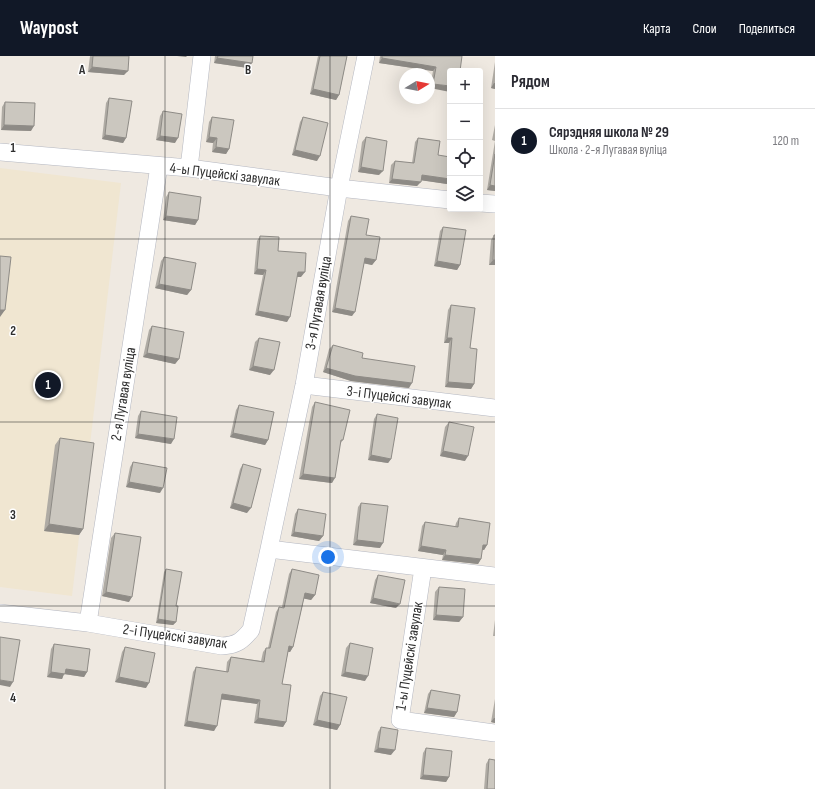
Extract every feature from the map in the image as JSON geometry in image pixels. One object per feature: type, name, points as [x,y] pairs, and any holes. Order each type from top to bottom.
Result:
[{"type":"street","points":[[189,168],[202,56]]},
{"type":"street","name":"3-я Лугавая вуліца","points":[[269,549],[304,385],[339,188],[366,56]]},
{"type":"street","name":"4-ы Пуцейскі завулак","points":[[0,152],[189,168],[339,188],[447,200]]},
{"type":"street","name":"2-я Лугавая вуліца","points":[[88,623],[159,166]]},
{"type":"street","points":[[483,203],[495,204]]},
{"type":"street","name":"3-і Пуцейскі завулак","points":[[304,385],[495,408]]},
{"type":"street","points":[[269,549],[495,576]]},
{"type":"street","name":"2-і Пуцейскі завулак","points":[[0,613],[88,623],[222,646],[234,645],[243,640],[251,630],[269,549]]},
{"type":"street","name":"1-ы Пуцейскі завулак","points":[[422,568],[400,720],[495,733]]},
{"type":"shaded area","points":[[0,168],[121,183],[72,596],[0,587]]},
{"type":"building","points":[[93,56],[129,56],[128,71],[92,67]]},
{"type":"building","points":[[218,56],[253,56],[252,63],[217,58]]},
{"type":"building","points":[[320,56],[347,56],[339,95],[313,89]]},
{"type":"building","points":[[382,56],[462,56],[460,68],[447,68],[447,86],[435,84],[436,67],[382,58]]},
{"type":"building","points":[[109,98],[132,101],[126,138],[105,135]]},
{"type":"building","points":[[5,102],[35,103],[34,126],[4,125]]},
{"type":"building","points":[[163,111],[182,114],[178,138],[160,136]]},
{"type":"building","points":[[212,117],[234,120],[229,149],[216,147],[217,138],[209,137]]},
{"type":"building","points":[[303,117],[328,123],[320,156],[295,150]]},
{"type":"building","points":[[366,137],[387,141],[383,171],[361,167]]},
{"type":"building","points":[[418,138],[440,141],[438,155],[447,156],[447,179],[422,175],[421,182],[392,179],[395,161],[414,163]]},
{"type":"building","points":[[495,154],[495,186],[490,185]]},
{"type":"building","points":[[169,192],[201,197],[198,220],[166,216]]},
{"type":"building","points":[[351,216],[369,219],[366,235],[380,237],[376,260],[365,258],[355,312],[335,308]]},
{"type":"building","points":[[443,227],[466,230],[460,265],[437,261]]},
{"type":"building","points":[[494,235],[495,260],[493,260]]},
{"type":"building","points":[[260,236],[279,237],[278,251],[306,253],[305,272],[298,272],[290,317],[258,311],[266,270],[257,269]]},
{"type":"building","points":[[0,256],[11,257],[5,310],[0,310]]},
{"type":"building","points":[[164,257],[196,263],[191,290],[159,284]]},
{"type":"building","points":[[451,305],[475,308],[470,348],[477,349],[474,384],[448,382],[452,338],[447,338]]},
{"type":"building","points":[[152,326],[184,332],[179,359],[147,353]]},
{"type":"building","points":[[259,338],[280,342],[274,370],[253,366]]},
{"type":"building","points":[[333,345],[363,353],[362,358],[415,366],[412,383],[355,376],[326,368]]},
{"type":"building","points":[[315,402],[350,410],[343,440],[341,440],[335,478],[303,474]]},
{"type":"building","points":[[239,405],[274,412],[268,440],[233,433]]},
{"type":"building","points":[[141,411],[177,417],[174,439],[138,434]]},
{"type":"building","points":[[377,414],[398,418],[391,459],[371,455]]},
{"type":"building","points":[[449,422],[474,427],[468,456],[443,451]]},
{"type":"building","points":[[60,438],[94,443],[83,529],[49,524]]},
{"type":"building","points":[[133,462],[167,468],[163,488],[129,482]]},
{"type":"building","points":[[243,464],[261,469],[251,508],[233,503]]},
{"type":"building","points":[[361,503],[388,506],[383,543],[357,540]]},
{"type":"building","points":[[298,509],[326,514],[323,536],[294,532]]},
{"type":"building","points":[[459,518],[490,523],[487,545],[483,545],[481,559],[445,555],[446,550],[421,546],[425,522],[458,527]]},
{"type":"building","points":[[115,533],[141,537],[132,597],[106,592]]},
{"type":"building","points":[[166,569],[182,572],[176,606],[178,606],[176,622],[158,619]]},
{"type":"building","points":[[292,569],[319,575],[315,595],[305,593],[293,647],[289,646],[282,684],[291,685],[286,722],[258,718],[260,700],[222,694],[217,726],[187,721],[196,667],[228,672],[231,657],[264,662],[266,648],[270,648],[279,607],[284,608]]},
{"type":"building","points":[[378,575],[405,580],[400,604],[373,598]]},
{"type":"building","points":[[439,587],[465,589],[463,617],[436,615]]},
{"type":"building","points":[[0,637],[20,640],[13,682],[0,680]]},
{"type":"building","points":[[350,643],[373,648],[368,676],[345,672]]},
{"type":"building","points":[[54,644],[90,649],[87,672],[66,669],[65,674],[51,672]]},
{"type":"building","points":[[125,647],[155,653],[149,683],[119,677]]},
{"type":"building","points":[[431,690],[460,695],[457,712],[427,708]]},
{"type":"building","points":[[323,692],[347,697],[340,725],[317,720]]},
{"type":"building","points":[[381,727],[398,730],[395,750],[378,748]]},
{"type":"building","points":[[426,748],[452,751],[449,777],[423,775]]},
{"type":"building","points":[[489,759],[495,760],[495,789],[487,789]]},
{"type":"place","name":"Сярэдняя школа № 29","points":[[48,385]]}]
